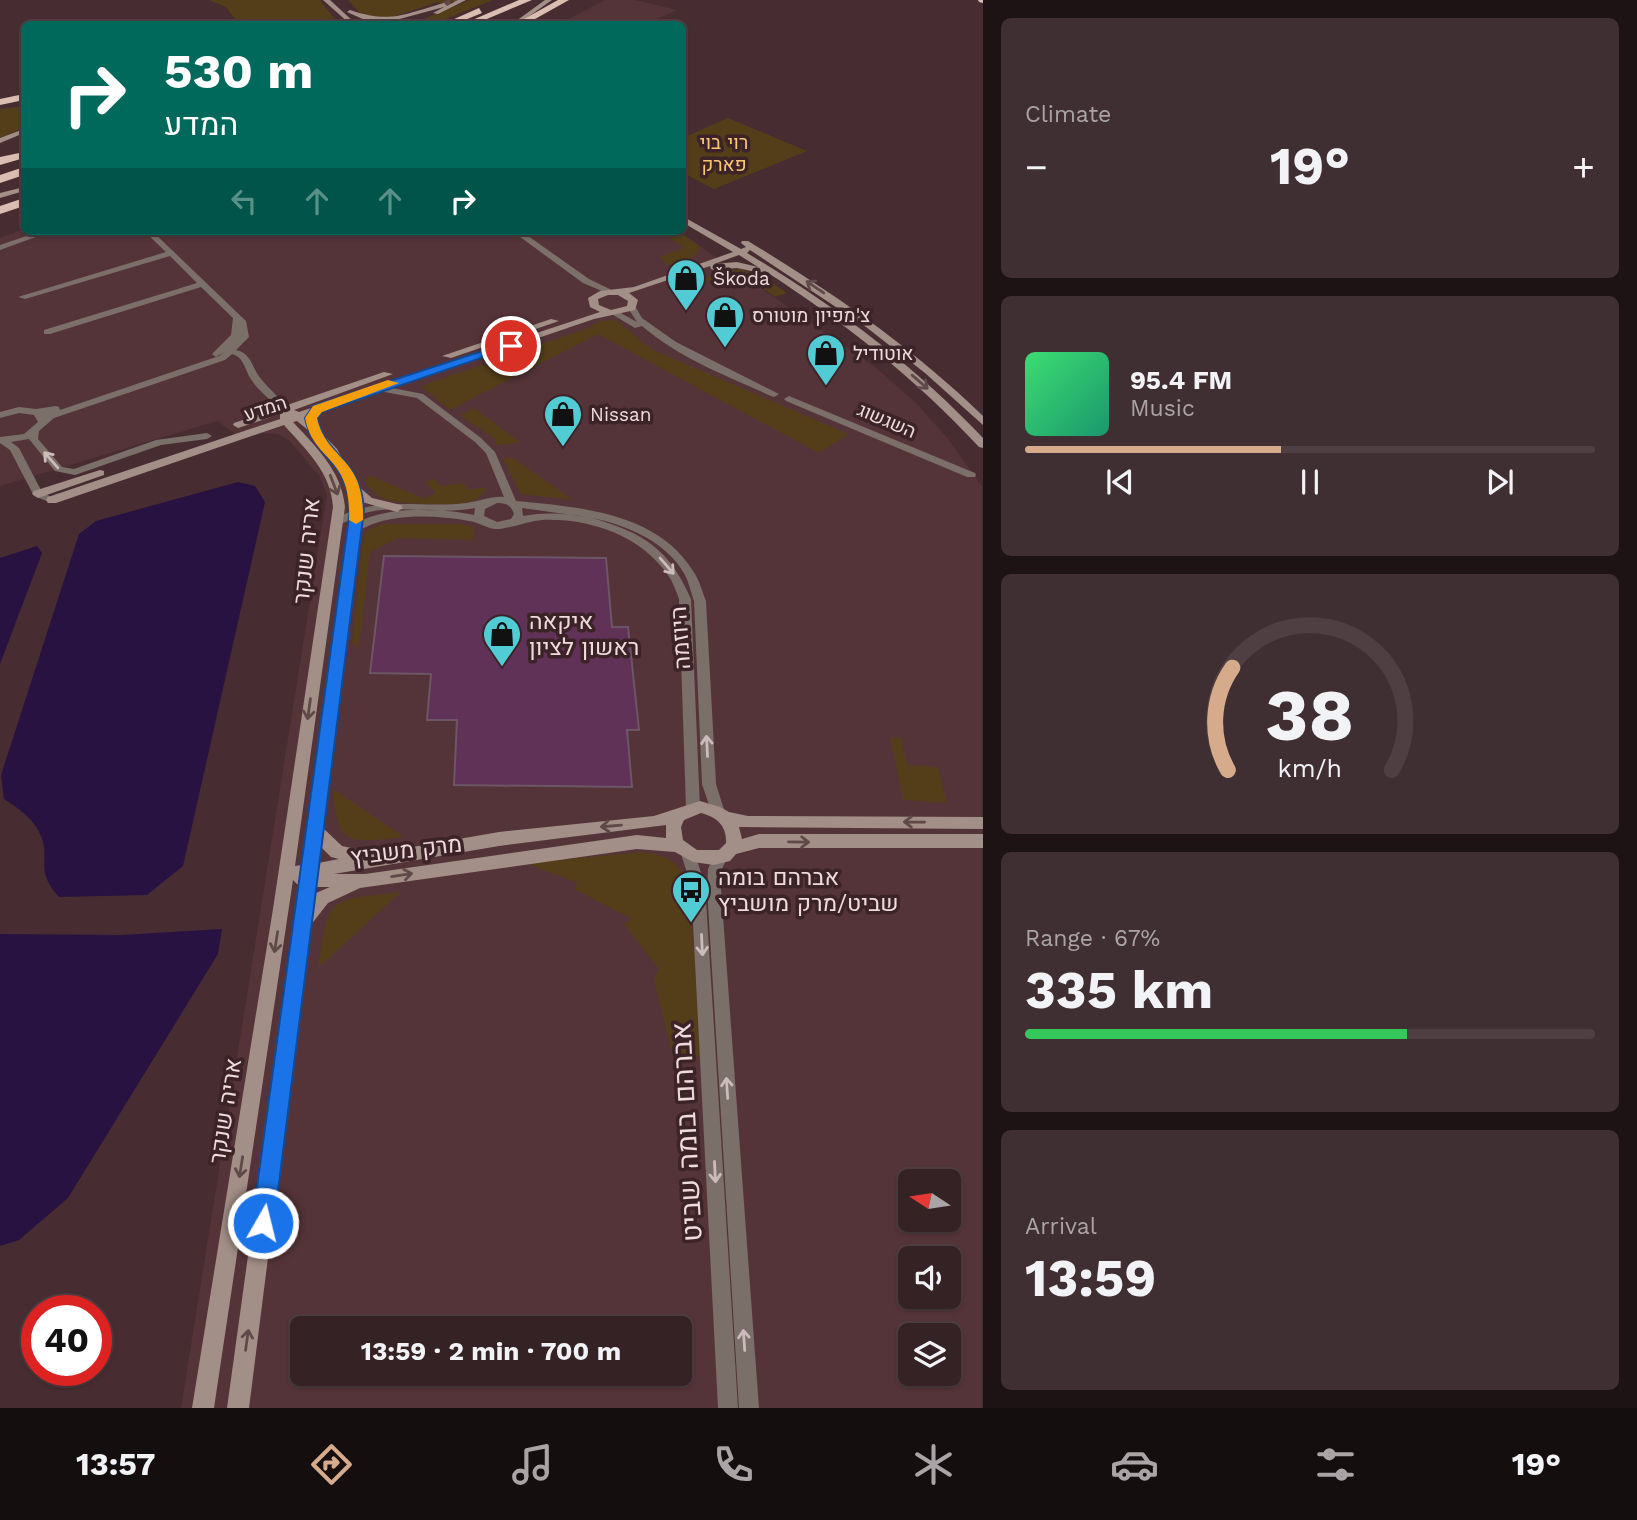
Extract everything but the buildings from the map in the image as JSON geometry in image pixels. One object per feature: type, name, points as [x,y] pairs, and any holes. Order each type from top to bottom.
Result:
[{"type":"highway","points":[[455,21],[503,0]]},
{"type":"highway","points":[[474,21],[520,0]]},
{"type":"highway","points":[[475,21],[527,0]]},
{"type":"highway","points":[[523,21],[565,0]]},
{"type":"highway","points":[[0,104],[21,98]]},
{"type":"highway","points":[[0,104],[21,104]]},
{"type":"highway","points":[[0,156],[21,152]]},
{"type":"highway","points":[[0,162],[21,153]]},
{"type":"highway","points":[[0,169],[21,164]]},
{"type":"highway","points":[[0,179],[21,172]]},
{"type":"highway","points":[[0,210],[21,203]]},
{"type":"street","points":[[326,0],[349,21]]},
{"type":"street","points":[[339,0],[361,21]]},
{"type":"street","points":[[412,21],[464,0]]},
{"type":"street","points":[[521,21],[548,0]]},
{"type":"street","points":[[388,21],[444,5]]},
{"type":"street","points":[[350,12],[377,20],[415,14]]},
{"type":"street","points":[[342,16],[344,21]]},
{"type":"street","points":[[0,141],[21,132]]},
{"type":"street","points":[[0,197],[21,190]]},
{"type":"street","points":[[686,211],[746,251],[873,328],[945,386],[982,422]]},
{"type":"street","points":[[686,220],[746,251],[855,329],[949,408],[982,445]]},
{"type":"street","points":[[709,233],[720,247],[713,264]]},
{"type":"street","points":[[0,248],[37,235]]},
{"type":"street","points":[[152,235],[237,317],[246,328],[245,337],[227,352],[51,416],[43,422],[33,439],[59,469],[75,472],[159,442],[207,436]]},
{"type":"street","points":[[522,235],[586,281],[631,298],[639,321],[654,332],[747,381]]},
{"type":"street","points":[[633,305],[647,293],[746,251]]},
{"type":"street","points":[[22,297],[169,254]]},
{"type":"street","points":[[615,292],[636,289],[713,264],[746,266],[784,280]]},
{"type":"street","points":[[586,281],[595,307],[631,320],[678,353],[747,381]]},
{"type":"street","points":[[47,332],[201,284]]},
{"type":"street","name":"המדע","points":[[38,494],[207,436],[285,415],[553,321],[582,310],[594,299],[615,292]]},
{"type":"street","name":"המדע","points":[[300,415],[633,305]]},
{"type":"street","points":[[0,415],[24,409],[48,411],[227,352],[249,369],[285,415]]},
{"type":"street","points":[[419,374],[416,383],[420,396]]},
{"type":"street","name":"השגשוג","points":[[747,381],[774,394],[778,400],[789,399],[971,475]]},
{"type":"street","points":[[355,529],[368,520],[385,516],[481,520],[496,526],[515,521],[519,514],[486,447],[420,396],[377,388]]},
{"type":"street","points":[[314,431],[311,418],[317,409]]},
{"type":"street","points":[[36,412],[43,422]]},
{"type":"street","name":"המדע","points":[[52,500],[255,430],[285,415]]},
{"type":"street","name":"אריה שנקר","points":[[238,1408],[357,510],[356,489],[343,464],[300,415],[285,415]]},
{"type":"street","name":"אריה שנקר","points":[[203,1408],[285,875],[339,500],[337,487],[330,473],[285,415]]},
{"type":"street","points":[[255,430],[284,430],[301,439]]},
{"type":"street","points":[[2,440],[18,440],[35,433]]},
{"type":"street","points":[[2,440],[14,448],[38,494],[52,500]]},
{"type":"street","points":[[481,520],[478,513],[499,477]]},
{"type":"street","points":[[356,489],[368,501],[397,508]]},
{"type":"street","points":[[337,522],[357,510],[463,507],[486,502]]},
{"type":"street","name":"היוזמה","points":[[486,502],[583,510],[630,525],[673,552],[690,574],[700,601],[709,784],[722,815]]},
{"type":"street","name":"היוזמה","points":[[515,521],[560,517],[607,526],[652,550],[677,579],[685,599],[693,808]]},
{"type":"street","points":[[693,808],[708,808],[748,822],[982,823]]},
{"type":"street","name":"מרק משביץ","points":[[310,875],[379,858],[499,839],[654,822],[678,816],[693,808]]},
{"type":"street","points":[[722,815],[736,837],[726,853]]},
{"type":"street","points":[[678,816],[672,833],[683,850]]},
{"type":"street","points":[[316,831],[337,852],[357,857],[379,858]]},
{"type":"street","name":"מרק משביץ","points":[[285,875],[365,881],[617,844],[657,842],[708,860],[759,841],[982,841]]},
{"type":"street","name":"אברהם בומה שביט","points":[[683,850],[698,885],[728,1408]]},
{"type":"street","name":"אברהם בומה שביט","points":[[726,853],[715,869],[714,889],[749,1408]]},
{"type":"street","points":[[303,931],[309,914],[323,898],[365,881]]},
{"type":"shaded area","points":[[605,0],[635,0],[677,10],[653,21],[565,21]]},
{"type":"shaded area","points":[[21,230],[21,235],[684,235],[875,367],[917,404],[947,438],[982,486],[982,1408],[181,1408],[327,495],[320,477],[290,441],[278,434],[259,433],[241,438],[217,421],[0,486],[0,238]]},
{"type":"shaded area","points":[[238,482],[255,486],[265,502],[183,866],[147,895],[59,897],[47,878],[40,834],[29,818],[4,799],[1,775],[79,534],[96,521]]},
{"type":"shaded area","points":[[37,546],[42,553],[0,664],[0,558]]},
{"type":"shaded area","points":[[222,929],[218,954],[68,1198],[19,1240],[0,1246],[0,934],[121,935]]},
{"type":"green space","points":[[209,0],[320,0],[336,21],[237,21],[226,7]]},
{"type":"green space","points":[[348,0],[457,0],[448,6],[438,2],[389,18],[362,15]]},
{"type":"green space","points":[[469,0],[493,0],[440,21],[419,21]]},
{"type":"green space","points":[[21,106],[21,129],[0,138],[0,109]]},
{"type":"green space","name":"רוי בוי פארק","points":[[728,118],[807,151],[714,189],[686,175],[686,137]]},
{"type":"green space","points":[[684,235],[700,246],[696,254],[688,259],[669,265],[659,257],[684,248],[669,238]]},
{"type":"green space","points":[[739,269],[758,274],[787,293],[775,297],[763,288],[702,280],[717,273]]},
{"type":"green space","points":[[614,320],[653,350],[849,434],[819,453],[598,334],[450,410],[421,386],[588,328],[599,321]]},
{"type":"green space","points":[[474,408],[521,443],[497,445],[495,439],[460,415]]},
{"type":"green space","points":[[511,457],[573,500],[521,494],[503,459]]},
{"type":"green space","points":[[371,476],[425,499],[436,492],[425,483],[432,478],[442,486],[464,483],[469,490],[487,487],[471,502],[413,503],[383,498],[364,479]]},
{"type":"green space","points":[[381,524],[460,524],[474,527],[473,540],[398,538],[370,552],[359,648],[352,643],[363,538],[367,531]]},
{"type":"green space","points":[[890,737],[901,738],[907,765],[938,767],[947,803],[903,800]]},
{"type":"green space","points":[[333,789],[404,837],[371,840],[350,838],[338,823]]},
{"type":"green space","points":[[640,852],[670,860],[681,870],[689,884],[701,1056],[672,1054],[654,979],[659,969],[624,924],[632,919],[576,890],[577,883],[526,863]]},
{"type":"green space","points":[[401,892],[318,968],[325,926],[336,905],[359,897]]},
{"type":"tunnel","points":[[444,5],[459,0]]},
{"type":"slow traffic","points":[[356,520],[357,495],[354,483],[343,464],[314,431],[311,418],[317,409],[393,383]]},
{"type":"place","name":"Škoda","points":[[686,312]]},
{"type":"place","name":"צ'מפיון מוטורס","points":[[725,349]]},
{"type":"place","name":"אוטודיל","points":[[826,387]]},
{"type":"place","name":"Nissan","points":[[563,448]]},
{"type":"place","name":"איקאה ראשון לציון","points":[[502,668]]},
{"type":"place","name":"אברהם בומה שביט/מרק מושביץ","points":[[691,924]]},
{"type":"route","points":[[263,1223],[357,510],[356,489],[351,476],[314,431],[311,418],[317,409],[511,346]]}]
